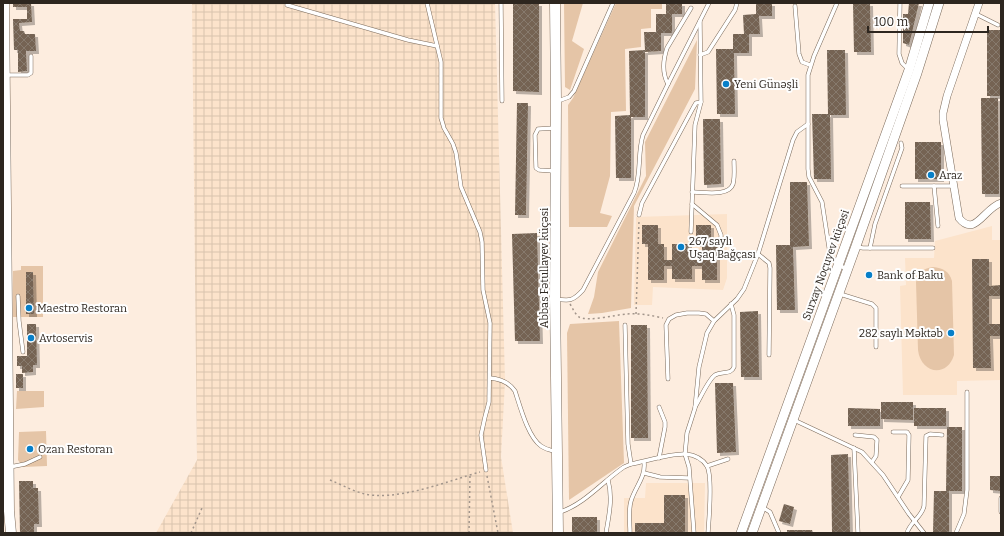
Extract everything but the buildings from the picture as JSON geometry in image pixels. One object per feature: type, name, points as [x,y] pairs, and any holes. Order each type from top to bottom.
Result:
[{"type":"main road","points":[[4,3],[7,322],[6,379],[10,533]]},
{"type":"main road","name":"Abbas Fətullayev küçəsi","points":[[555,3],[555,299],[559,512],[558,533]]},
{"type":"street","name":"Surxay Noçuyev küçəsi","points":[[752,533],[848,270],[913,71],[929,3]]},
{"type":"street","name":"Surxay Noçuyev küçəsi","points":[[741,533],[839,265],[939,3]]},
{"type":"street","points":[[979,3],[947,96],[943,113],[959,218],[967,225],[973,225],[990,208],[1001,203]]},
{"type":"lane","points":[[427,3],[441,62],[441,118],[456,153],[461,187],[480,232],[482,242],[483,290],[490,323],[489,402],[484,417],[481,435],[486,470]]},
{"type":"lane","points":[[501,3],[502,101]]},
{"type":"lane","points":[[556,101],[569,97],[574,91],[613,3]]},
{"type":"lane","points":[[555,299],[568,301],[576,298],[583,290],[636,188],[639,174],[640,144],[643,135],[709,3]]},
{"type":"lane","points":[[700,55],[708,52],[735,10],[737,3]]},
{"type":"lane","points":[[837,3],[810,65],[808,75],[808,169],[809,177],[822,202],[830,254],[832,259],[848,270]]},
{"type":"lane","points":[[900,3],[899,54],[902,63],[913,71]]},
{"type":"lane","points":[[287,5],[408,40],[437,46]]},
{"type":"lane","points":[[795,6],[799,54],[802,62],[810,65]]},
{"type":"lane","points":[[668,84],[664,72],[667,48],[691,8]]},
{"type":"lane","points":[[976,14],[998,25]]},
{"type":"lane","points":[[691,232],[695,126],[701,102],[700,21]]},
{"type":"lane","points":[[5,75],[28,75],[31,73],[31,56]]},
{"type":"lane","points":[[639,215],[642,203],[692,108],[696,103],[701,102]]},
{"type":"lane","points":[[694,533],[689,467],[686,454],[687,433],[695,408],[699,367],[707,334],[714,321],[737,299],[744,289],[758,254],[793,140],[797,132],[808,124]]},
{"type":"lane","points":[[556,128],[538,129],[536,132],[535,142],[536,168],[539,170],[556,171]]},
{"type":"lane","points":[[870,248],[873,230],[902,148],[901,143]]},
{"type":"lane","points":[[692,192],[720,193],[727,191],[731,188],[733,183],[734,161]]},
{"type":"lane","points":[[902,186],[954,186]]},
{"type":"lane","points":[[934,186],[938,226]]},
{"type":"lane","points":[[692,204],[717,225],[721,235],[721,251]]},
{"type":"lane","points":[[856,246],[870,248],[933,248]]},
{"type":"lane","points":[[758,254],[769,263],[770,268],[769,355]]},
{"type":"lane","points":[[839,294],[872,304],[876,308],[876,348]]},
{"type":"lane","points":[[18,296],[19,322],[23,352]]},
{"type":"lane","points":[[695,408],[713,377],[720,373],[730,372],[733,370],[734,315],[731,304]]},
{"type":"lane","points":[[668,379],[666,325],[670,319],[676,315],[699,313],[706,314],[714,321]]},
{"type":"lane","points":[[7,322],[19,322]]},
{"type":"lane","points":[[626,325],[628,444],[631,464]]},
{"type":"lane","points":[[490,378],[505,381],[512,386],[535,441],[541,446],[558,453]]},
{"type":"lane","points":[[956,533],[964,514],[967,490],[968,392]]},
{"type":"lane","points":[[659,407],[665,422],[665,427],[659,458]]},
{"type":"lane","points":[[784,415],[862,452],[872,462],[924,533]]},
{"type":"lane","points":[[893,432],[907,432],[909,435],[908,480],[898,497]]},
{"type":"lane","points":[[907,533],[908,528],[923,511],[924,506],[926,436],[930,434],[942,435]]},
{"type":"lane","points":[[855,435],[874,437],[877,440],[876,456],[872,462]]},
{"type":"lane","points":[[854,448],[858,533]]},
{"type":"lane","points":[[559,512],[567,510],[582,501],[624,467],[659,458],[686,454],[696,456],[707,466],[710,488],[708,533]]},
{"type":"lane","points":[[9,467],[25,464],[40,457]]},
{"type":"lane","points":[[707,466],[728,459]]},
{"type":"lane","points":[[630,533],[630,505],[644,473],[644,462]]},
{"type":"lane","points":[[644,473],[660,477],[689,478]]},
{"type":"lane","points":[[606,533],[611,502],[608,480]]},
{"type":"lane","points":[[1001,498],[1001,512]]},
{"type":"lane","points":[[762,507],[770,512],[779,533]]},
{"type":"path","points":[[636,314],[639,215]]},
{"type":"path","points":[[568,301],[578,316],[582,318],[601,318],[626,314],[645,314],[670,319]]},
{"type":"path","points":[[330,480],[362,493],[386,495],[409,493],[486,470],[498,533]]},
{"type":"path","points":[[469,533],[470,475]]},
{"type":"path","points":[[191,533],[202,508]]},
{"type":"shaded area","points":[[192,3],[495,3],[505,381],[501,457],[513,533],[156,533],[197,460]]},
{"type":"shaded area","points":[[564,3],[583,3],[572,41],[584,49],[570,90],[565,87]]},
{"type":"shaded area","points":[[616,3],[662,3],[662,9],[651,9],[651,28],[641,29],[641,47],[625,49],[626,111],[611,112],[610,176],[600,213],[612,216],[607,227],[569,227],[568,105],[573,98]]},
{"type":"shaded area","points":[[697,40],[695,89],[634,206],[631,308],[588,314],[594,297],[598,272],[646,176],[645,142]]},
{"type":"shaded area","name":"267 saylı Uşaq Bağçası","points":[[727,214],[727,278],[723,290],[653,287],[652,305],[634,305],[636,217]]},
{"type":"shaded area","name":"282 saylı Məktəb","points":[[992,226],[992,240],[1001,240],[1001,380],[957,381],[957,395],[903,395],[900,286],[906,285],[905,258],[934,258],[935,241]]},
{"type":"shaded area","points":[[21,266],[43,266],[43,317],[13,317],[13,271],[21,270]]},
{"type":"shaded area","points":[[933,267],[940,268],[945,271],[952,281],[954,355],[951,362],[940,370],[934,370],[924,364],[920,358],[918,350],[916,282],[918,276],[922,272]]},
{"type":"shaded area","points":[[619,321],[624,463],[569,500],[567,333],[570,324]]},
{"type":"shaded area","points":[[17,391],[44,391],[44,407],[16,409]]},
{"type":"shaded area","points":[[46,431],[47,466],[23,467],[18,460],[19,432]]},
{"type":"shaded area","points":[[646,483],[705,483],[704,533],[624,533],[624,498],[645,498]]},
{"type":"place","name":"Yeni Günəşli","points":[[726,84]]},
{"type":"place","name":"Araz","points":[[931,175]]},
{"type":"place","name":"267 saylı Uşaq Bağçası","points":[[681,247]]},
{"type":"place","name":"Bank of Baku","points":[[869,275]]},
{"type":"place","name":"Maestro Restoran","points":[[29,308]]},
{"type":"place","name":"282 saylı Məktəb","points":[[951,333]]},
{"type":"place","name":"Avtoservis","points":[[31,338]]},
{"type":"place","name":"Ozan Restoran","points":[[30,449]]}]
